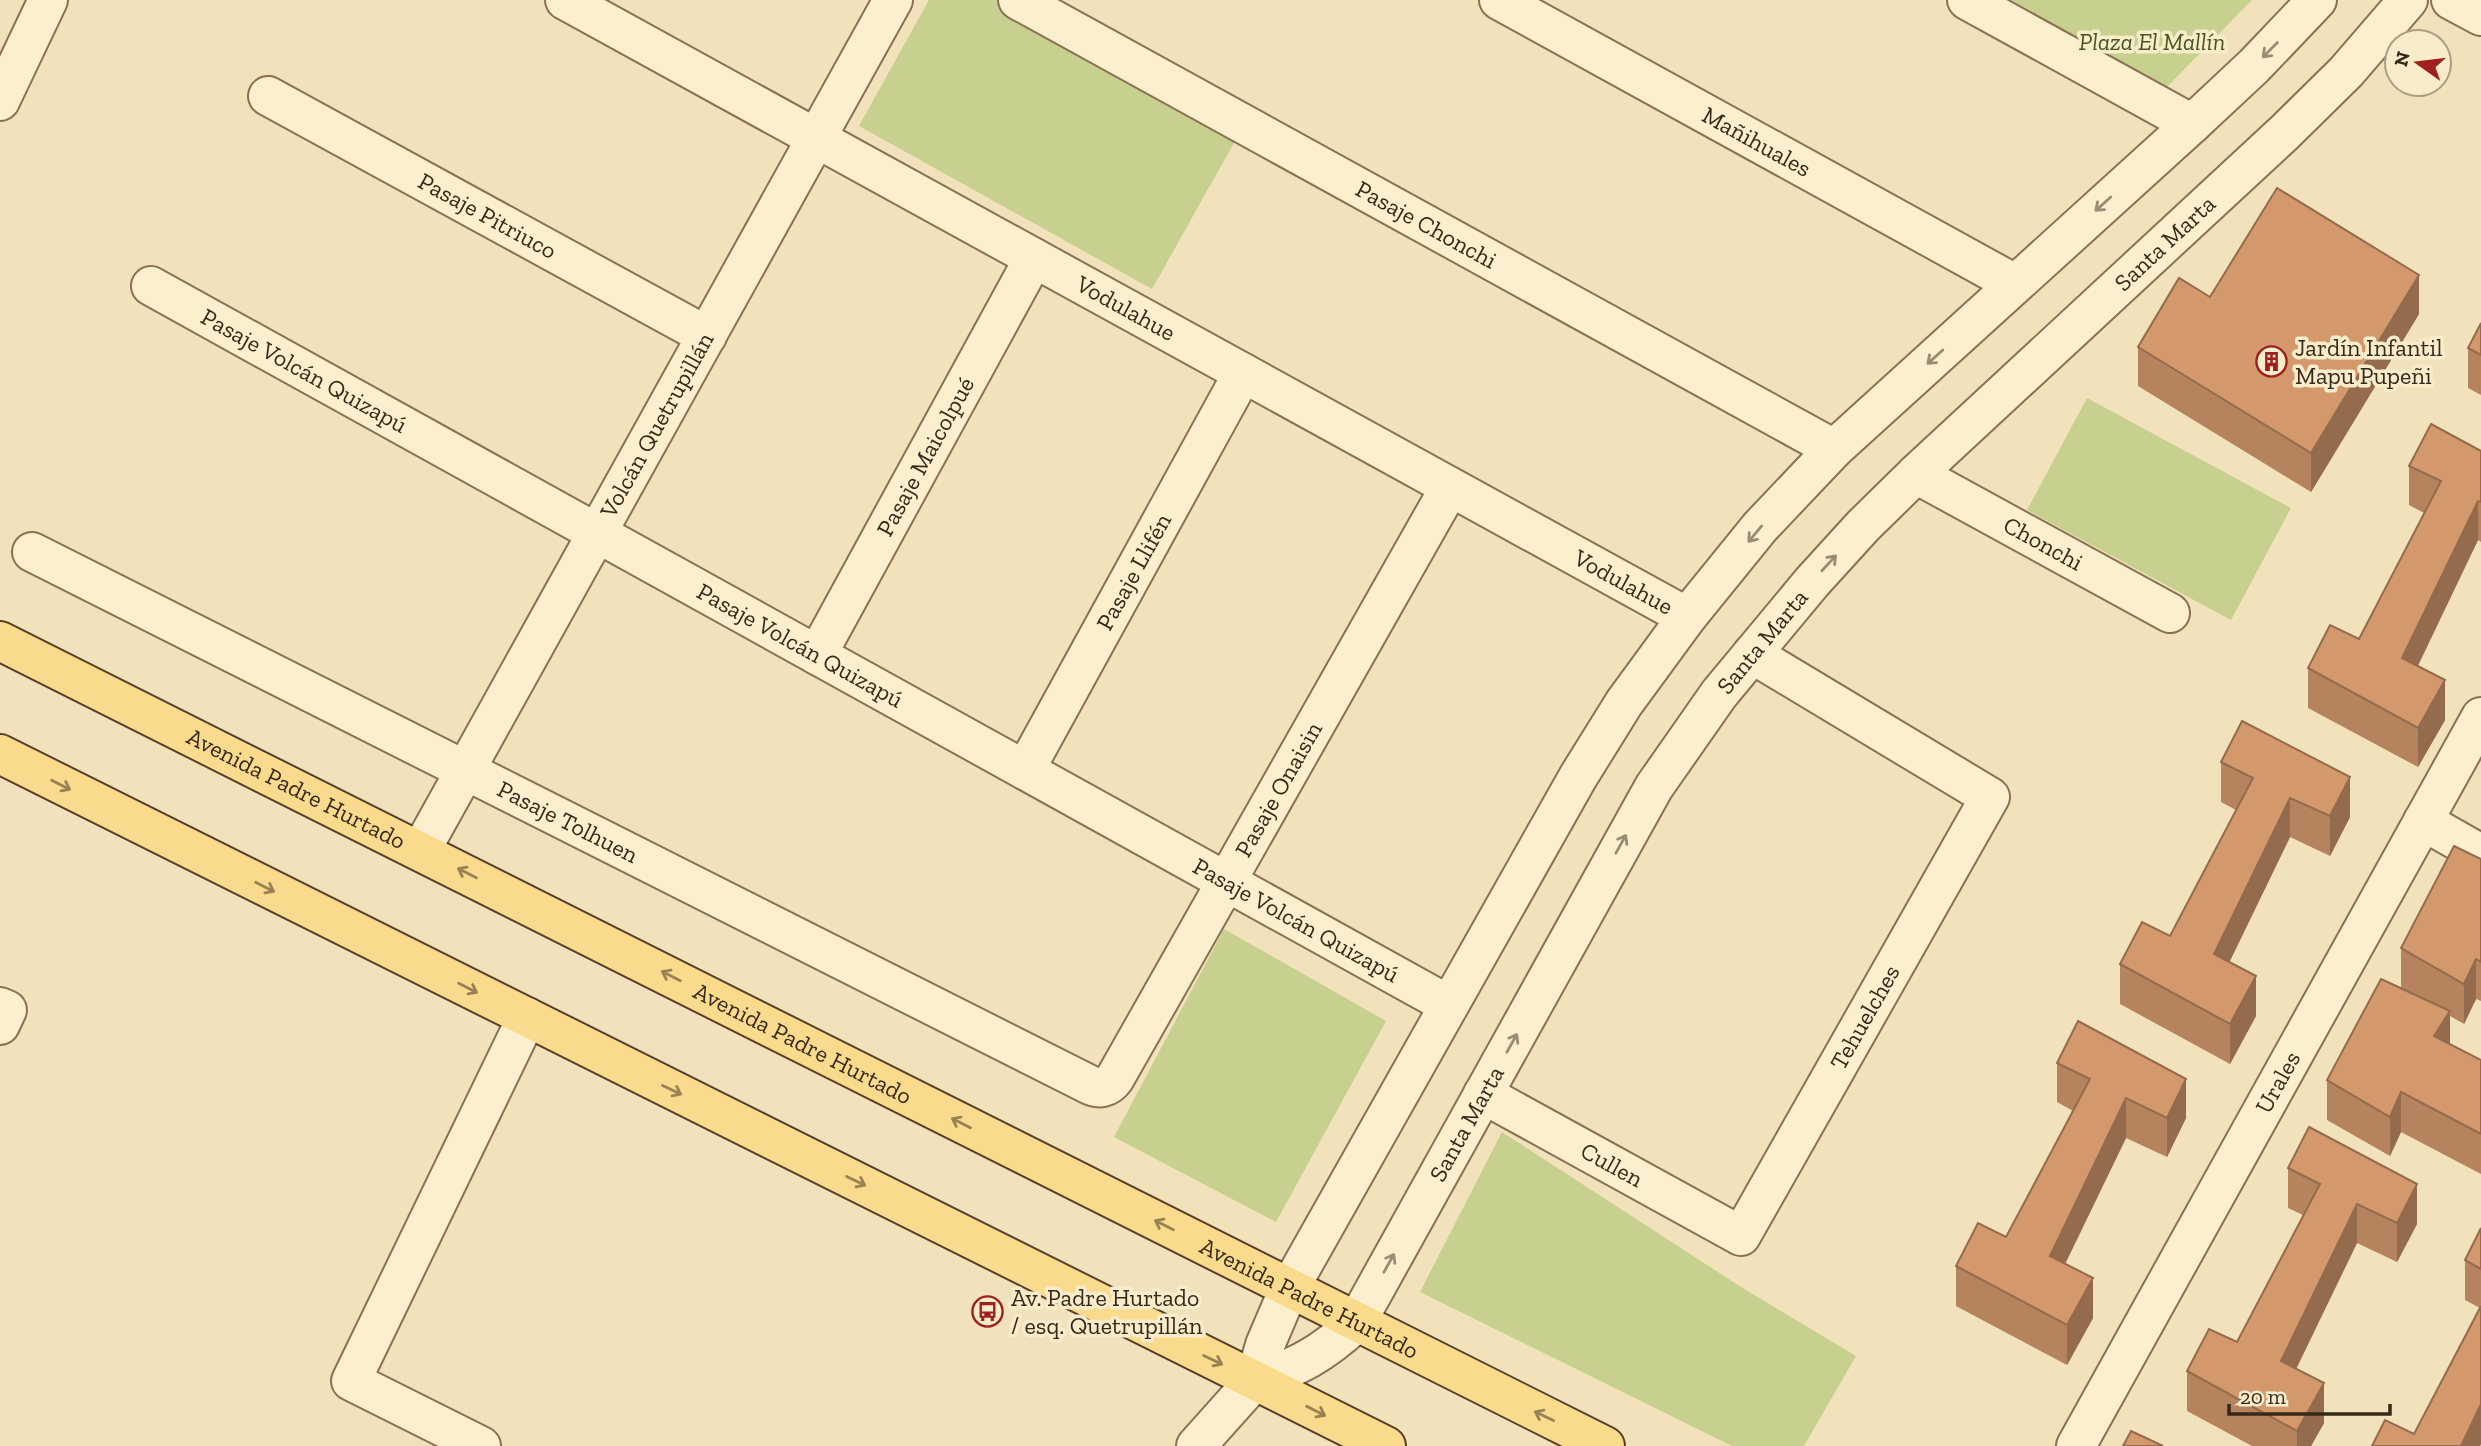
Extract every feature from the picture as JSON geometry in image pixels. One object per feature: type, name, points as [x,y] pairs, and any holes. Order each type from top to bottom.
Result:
[{"type":"main road","name":"Avenida Padre Hurtado","points":[[0,640],[1605,1446]]},
{"type":"main road","points":[[0,754],[1386,1446]]},
{"type":"street","points":[[0,101],[48,0]]},
{"type":"street","name":"Vodulahue","points":[[565,0],[1687,617]]},
{"type":"street","name":"Volcán Quetrupillán","points":[[421,850],[893,0]]},
{"type":"street","name":"Pasaje Chonchi","points":[[1018,0],[1834,449]]},
{"type":"street","name":"Mañihuales","points":[[1499,0],[2015,284]]},
{"type":"street","points":[[1967,0],[2192,124]]},
{"type":"street","points":[[1196,1446],[1255,1380],[1265,1345],[1289,1289],[1449,1005],[1585,766],[1624,703],[1687,617],[1760,527],[1834,449],[2192,124],[2317,0]]},
{"type":"street","name":"Santa Marta","points":[[1255,1380],[1282,1373],[1308,1361],[1331,1346],[1356,1323],[1654,787],[1684,741],[1812,582],[1916,474],[2284,134],[2346,72],[2408,0]]},
{"type":"street","points":[[2451,0],[2481,16]]},
{"type":"street","name":"Pasaje Pitriuco","points":[[268,96],[707,336]]},
{"type":"street","name":"Pasaje Maicolpué","points":[[817,655],[1034,258]]},
{"type":"street","name":"Pasaje Volcán Quizapú","points":[[151,286],[1449,1005]]},
{"type":"street","name":"Pasaje Llifén","points":[[1025,770],[1243,373]]},
{"type":"street","name":"Chonchi","points":[[1916,474],[2170,613]]},
{"type":"street","name":"Pasaje Onaisin","points":[[1104,1088],[1111,1084],[1227,883],[1450,487]]},
{"type":"street","name":"Pasaje Tolhuen","points":[[32,552],[1095,1088],[1104,1088]]},
{"type":"street","name":"Tehuelches","points":[[1741,1236],[1990,797],[1752,654]]},
{"type":"street","name":"Urales","points":[[2076,1446],[2481,717]]},
{"type":"street","points":[[2423,821],[2481,854]]},
{"type":"street","points":[[0,1007],[7,1010],[0,1025]]},
{"type":"street","points":[[481,1446],[351,1381],[527,1017]]},
{"type":"street","name":"Cullen","points":[[1483,1094],[1741,1236]]},
{"type":"green space","points":[[929,0],[998,0],[1239,134],[1152,289],[859,126]]},
{"type":"green space","name":"Plaza El Mallín","points":[[2000,0],[2252,0],[2165,89]]},
{"type":"green space","points":[[2087,398],[2291,508],[2231,620],[2027,510]]},
{"type":"green space","points":[[1224,929],[1386,1021],[1276,1222],[1114,1137]]},
{"type":"green space","points":[[1502,1132],[1741,1287],[1856,1356],[1804,1446],[1732,1446],[1420,1292]]},
{"type":"building","name":"Jardín Infantil Mapu Pupeñi","points":[[2277,188],[2419,275],[2311,453],[2138,347],[2179,278],[2210,297]]},
{"type":"building","points":[[2481,323],[2481,355],[2468,348]]},
{"type":"building","points":[[2431,424],[2481,451],[2481,502],[2478,501],[2402,658],[2445,680],[2418,728],[2308,668],[2330,625],[2359,639],[2441,481],[2409,466]]},
{"type":"building","points":[[2242,721],[2350,777],[2330,816],[2290,798],[2214,954],[2256,976],[2230,1024],[2120,964],[2142,922],[2170,936],[2253,778],[2221,762]]},
{"type":"building","points":[[2454,846],[2481,859],[2481,962],[2476,959],[2464,984],[2401,948]]},
{"type":"building","points":[[2381,979],[2450,1011],[2434,1036],[2481,1060],[2481,1134],[2401,1092],[2390,1117],[2327,1080]]},
{"type":"building","points":[[2078,1021],[2186,1079],[2167,1118],[2126,1098],[2050,1256],[2093,1278],[2067,1325],[1956,1266],[1978,1223],[2006,1237],[2090,1079],[2057,1063]]},
{"type":"building","points":[[2309,1127],[2417,1184],[2397,1223],[2357,1204],[2281,1361],[2324,1383],[2297,1431],[2187,1371],[2209,1329],[2237,1342],[2320,1184],[2288,1168]]},
{"type":"building","points":[[2481,1228],[2481,1269],[2465,1260]]},
{"type":"building","points":[[2481,1306],[2481,1404],[2461,1446],[2372,1446],[2385,1420],[2414,1434]]},
{"type":"building","points":[[2131,1431],[2163,1446],[2123,1446]]},
{"type":"place","name":"Jardín Infantil Mapu Pupeñi","points":[[2272,362]]},
{"type":"place","name":"Av. Padre Hurtado / esq. Quetrupillán","points":[[988,1312]]}]
